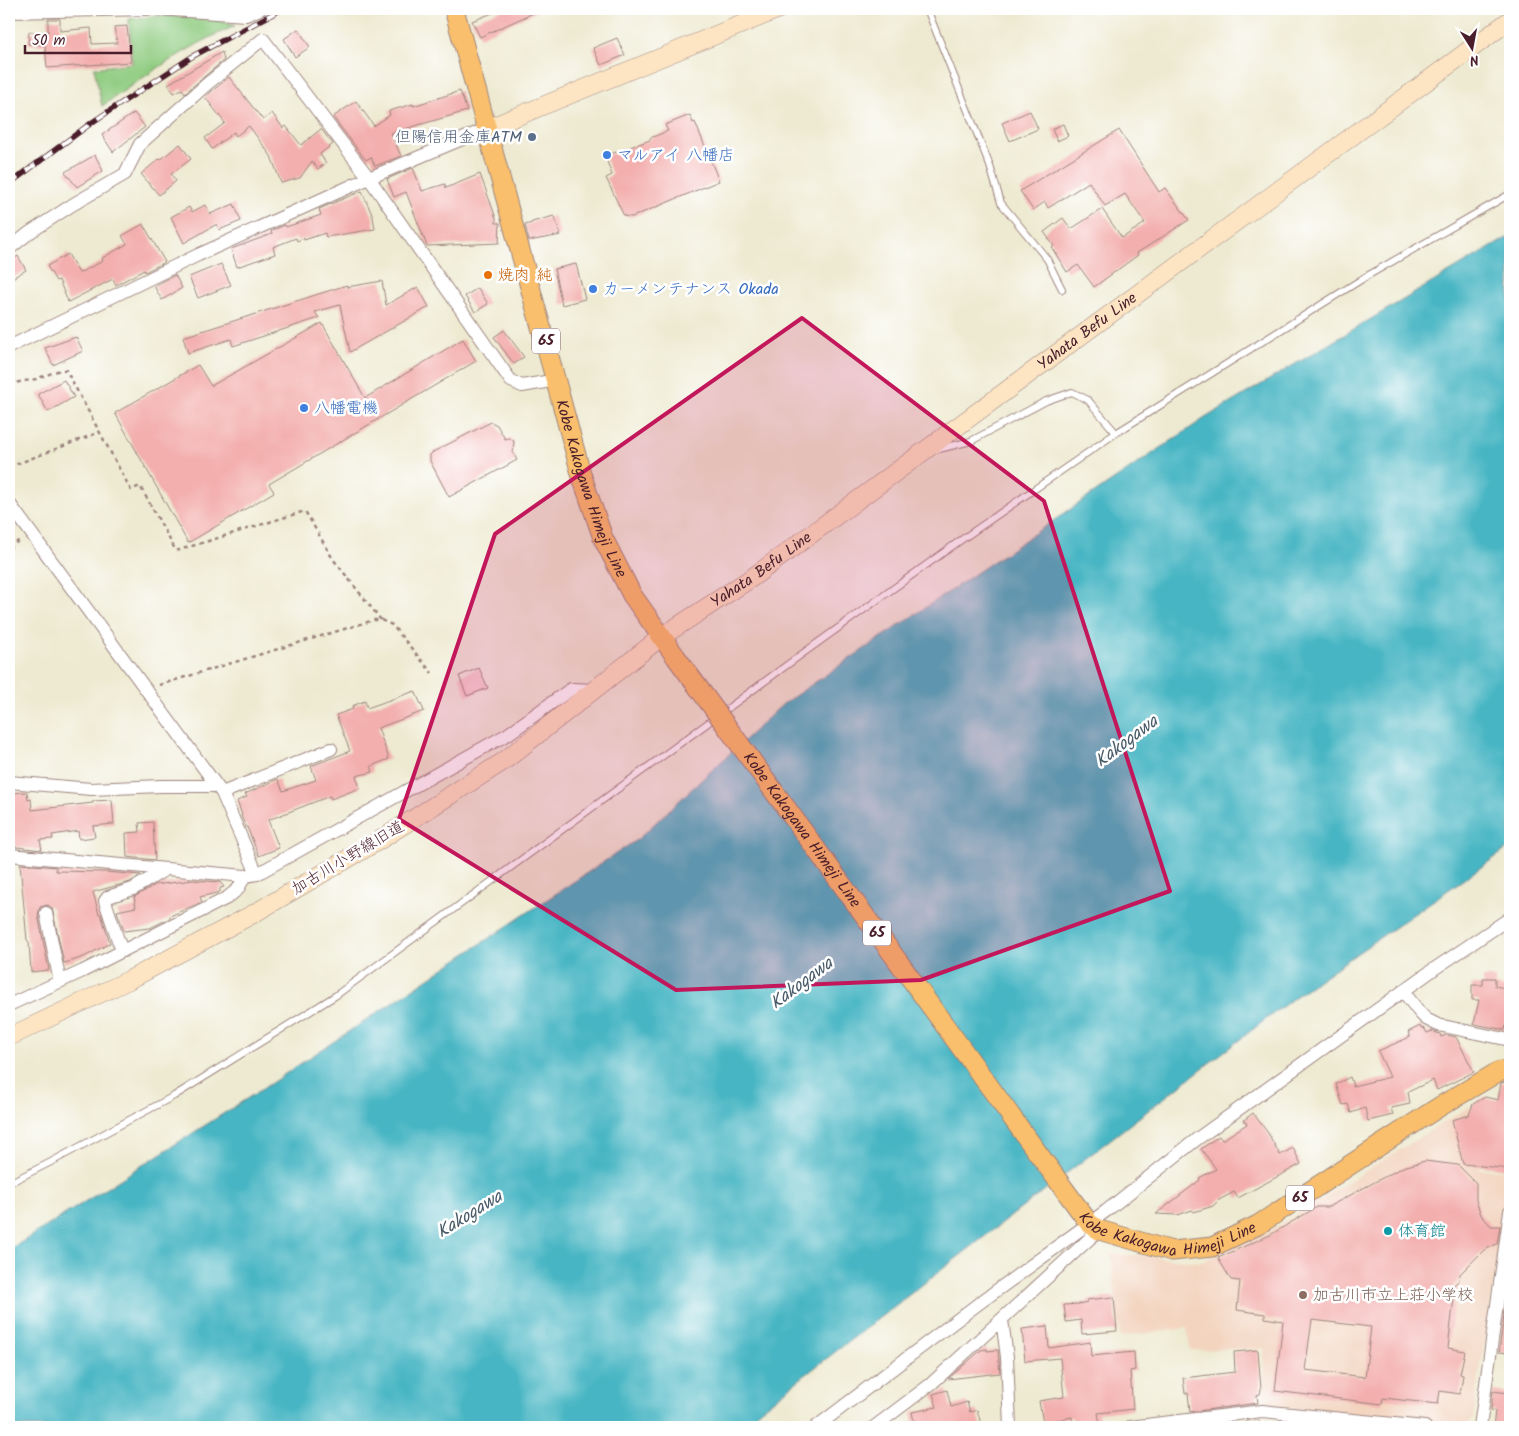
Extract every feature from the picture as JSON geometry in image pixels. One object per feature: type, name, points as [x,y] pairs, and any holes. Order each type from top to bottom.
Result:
[{"type":"main road","name":"Kobe Kakogawa Himeji Line","points":[[454,9],[582,477],[603,538],[632,594],[661,637],[1089,1220],[1172,1251],[1212,1247],[1258,1225],[1439,1107],[1498,1072],[1510,1068]]},
{"type":"street","points":[[9,12],[148,9]]},
{"type":"street","points":[[158,9],[246,15],[260,9]]},
{"type":"street","points":[[9,347],[198,255],[369,178],[779,9]]},
{"type":"street","name":"Yahata Befu Line","points":[[661,637],[752,577],[1510,20]]},
{"type":"street","points":[[9,249],[72,204],[125,174],[140,144],[207,84],[264,39],[369,178],[511,381],[522,386],[557,380]]},
{"type":"street","points":[[9,503],[219,790],[251,875]]},
{"type":"street","name":"加古川小野線旧道","points":[[9,1037],[129,980],[253,914],[380,840],[504,761],[661,637]]},
{"type":"street","points":[[9,1005],[123,951],[226,898],[238,889],[251,875],[508,734],[571,689],[594,690]]},
{"type":"street","points":[[9,782],[91,789],[161,786],[219,790],[331,749]]},
{"type":"street","points":[[9,855],[251,875]]},
{"type":"street","points":[[123,951],[105,900],[108,897],[142,884],[166,868]]},
{"type":"street","points":[[46,913],[60,982]]},
{"type":"street","points":[[816,1427],[1171,1159],[1403,991],[1510,918]]},
{"type":"street","points":[[1403,991],[1426,1019],[1438,1025],[1510,1040]]},
{"type":"street","points":[[1480,1427],[1510,1211]]},
{"type":"street","points":[[874,1427],[931,1384],[1002,1320],[1089,1220]]},
{"type":"street","points":[[1002,1320],[1007,1357],[1010,1427]]},
{"type":"street","points":[[1130,1427],[1171,1425],[1262,1412],[1425,1427]]},
{"type":"lane","points":[[927,9],[990,166],[1001,203],[1047,259],[1062,289]]},
{"type":"lane","points":[[9,1183],[174,1096],[335,996],[802,654],[961,540],[1116,433],[1367,276],[1510,194]]},
{"type":"lane","points":[[920,454],[972,441],[1046,401],[1072,392],[1088,400],[1116,433]]},
{"type":"path","points":[[9,384],[36,379],[60,370],[66,370],[131,490],[140,486],[176,551],[305,511],[333,559],[381,620],[392,625],[432,673]]},
{"type":"path","points":[[9,467],[100,432]]},
{"type":"path","points":[[145,689],[366,622],[381,620]]},
{"type":"highlighted area","points":[[802,318],[1044,501],[1170,891],[921,980],[676,990],[399,819],[495,534]]},
{"type":"shaded area","name":"加古川市立上荘小学校","points":[[1470,1106],[1480,1145],[1479,1169],[1510,1171],[1510,1174],[1473,1418],[1464,1427],[1264,1405],[1264,1348],[1190,1350],[1187,1328],[1120,1337],[1111,1255],[1135,1255],[1199,1262],[1268,1232]]},
{"type":"green space","points":[[158,16],[207,18],[235,26],[183,52],[102,106],[94,68],[132,63],[129,19]]},
{"type":"water","name":"Kakogawa","points":[[1510,236],[1510,847],[1300,993],[738,1427],[9,1427],[9,1250],[270,1084],[638,839],[783,704],[1205,418]]},
{"type":"building","points":[[503,9],[542,9],[480,37],[472,21]]},
{"type":"building","points":[[48,19],[60,19],[60,31],[91,28],[92,44],[117,43],[114,27],[127,26],[131,62],[47,68],[45,45],[28,44],[29,32],[48,32]]},
{"type":"building","points":[[298,29],[310,47],[295,57],[284,39]]},
{"type":"building","points":[[617,38],[625,55],[601,65],[593,48]]},
{"type":"building","points":[[222,52],[224,60],[185,93],[182,89],[174,93],[168,84]]},
{"type":"building","points":[[229,77],[263,120],[272,113],[283,128],[286,126],[301,145],[321,129],[333,144],[320,154],[326,163],[318,169],[312,161],[300,178],[281,183],[271,156],[249,126],[236,136],[234,132],[212,149],[205,138],[225,123],[205,97]]},
{"type":"building","points":[[460,91],[467,111],[391,133],[401,156],[375,166],[371,157],[366,160],[333,117],[356,101],[374,126],[390,115],[389,111],[413,104],[413,106]]},
{"type":"building","points":[[1030,111],[1038,129],[1010,141],[1002,123]]},
{"type":"building","points":[[134,113],[145,127],[113,152],[102,135]]},
{"type":"building","points":[[690,115],[693,123],[695,122],[719,181],[632,217],[624,216],[606,178],[612,175],[605,156],[650,140],[650,138],[668,131],[665,125]]},
{"type":"building","points":[[1063,124],[1068,136],[1057,141],[1052,129]]},
{"type":"building","points":[[1119,130],[1159,192],[1165,188],[1189,220],[1137,253],[1138,255],[1094,287],[1078,265],[1067,272],[1052,248],[1054,246],[1044,232],[1063,218],[1071,229],[1102,209],[1122,238],[1145,223],[1125,194],[1105,206],[1089,182],[1048,208],[1045,202],[1033,210],[1020,191]]},
{"type":"building","points":[[180,144],[191,159],[171,174],[176,181],[159,195],[141,174]]},
{"type":"building","points":[[95,155],[103,171],[77,187],[65,172]]},
{"type":"building","points":[[413,168],[422,191],[445,184],[446,188],[480,174],[496,218],[496,223],[500,223],[499,243],[427,246],[406,192],[394,197],[387,179]]},
{"type":"building","points":[[362,191],[373,217],[375,229],[326,237],[325,233],[297,241],[296,238],[273,247],[275,254],[237,267],[231,249],[272,234],[271,231],[285,225],[286,227],[321,215],[319,209]]},
{"type":"building","points":[[234,204],[241,221],[219,230],[217,224],[184,243],[171,217],[189,207],[192,212],[205,205],[210,214]]},
{"type":"building","points":[[554,216],[561,235],[529,241],[525,225]]},
{"type":"building","points":[[143,224],[165,262],[145,272],[144,270],[116,285],[113,279],[68,302],[59,280],[56,281],[47,266],[68,254],[79,273],[103,261],[102,258],[127,244],[122,236]]},
{"type":"building","points":[[18,256],[26,270],[9,280],[9,262]]},
{"type":"building","points":[[221,264],[231,285],[198,298],[189,277]]},
{"type":"building","points":[[576,264],[585,299],[562,305],[554,269]]},
{"type":"building","points":[[175,275],[182,288],[162,300],[154,286]]},
{"type":"building","points":[[382,281],[386,305],[418,287],[429,307],[350,352],[340,305],[315,312],[319,318],[233,346],[231,339],[188,353],[183,337],[347,285],[347,287]]},
{"type":"building","points":[[478,288],[488,304],[475,312],[465,296]]},
{"type":"building","points":[[322,323],[365,398],[463,339],[476,361],[269,484],[274,492],[188,543],[115,413],[198,365],[211,386]]},
{"type":"building","points":[[504,330],[524,357],[514,364],[494,337]]},
{"type":"building","points":[[76,337],[83,351],[53,365],[45,348]]},
{"type":"building","points":[[64,380],[74,397],[48,412],[38,394]]},
{"type":"building","points":[[491,422],[497,425],[505,439],[509,438],[514,441],[513,453],[517,460],[449,497],[430,461],[430,455]]},
{"type":"building","points":[[479,668],[488,688],[467,696],[459,676]]},
{"type":"building","points":[[415,691],[424,711],[378,728],[389,759],[371,766],[373,772],[356,776],[360,788],[331,799],[330,796],[268,820],[279,848],[259,856],[241,816],[237,801],[247,797],[245,794],[278,779],[283,791],[316,780],[311,766],[350,751],[336,715],[353,709],[352,706],[365,701],[367,708]]},
{"type":"building","points":[[27,792],[28,800],[31,799],[32,810],[112,800],[114,824],[93,826],[95,837],[79,839],[78,831],[52,835],[53,839],[40,840],[42,850],[9,846],[9,793]]},
{"type":"building","points":[[153,822],[155,860],[127,857],[126,833],[140,832],[139,823]]},
{"type":"building","points":[[20,864],[56,867],[56,871],[141,875],[130,882],[93,892],[110,943],[72,961],[64,963],[52,908],[48,905],[40,907],[38,915],[49,970],[31,972]]},
{"type":"building","points":[[193,880],[220,882],[224,887],[220,888],[220,892],[200,897],[202,902],[170,916],[170,918],[150,928],[124,931],[117,911],[136,907],[134,897],[155,885]]},
{"type":"building","points":[[1483,978],[1495,978],[1495,986],[1510,989],[1510,1006],[1505,1030],[1474,1024],[1479,1000],[1472,1000],[1472,985],[1483,985]]},
{"type":"building","points":[[1420,1026],[1427,1033],[1432,1031],[1440,1034],[1441,1037],[1446,1035],[1456,1037],[1474,1072],[1437,1090],[1433,1080],[1408,1092],[1410,1104],[1391,1108],[1393,1115],[1368,1121],[1365,1108],[1351,1113],[1348,1104],[1343,1105],[1336,1084],[1350,1077],[1353,1086],[1390,1077],[1378,1051],[1410,1037],[1408,1032]]},
{"type":"building","points":[[1510,1081],[1510,1169],[1463,1164],[1452,1120],[1469,1115],[1473,1104],[1485,1097],[1498,1100],[1501,1083]]},
{"type":"building","points":[[1253,1113],[1268,1133],[1280,1155],[1293,1148],[1301,1164],[1238,1198],[1234,1192],[1219,1200],[1213,1206],[1194,1212],[1192,1210],[1178,1215],[1156,1214],[1200,1180],[1199,1178],[1216,1169],[1201,1149],[1219,1136],[1222,1140],[1247,1124],[1244,1120]]},
{"type":"building","points":[[1425,1161],[1458,1165],[1476,1183],[1476,1200],[1481,1215],[1491,1226],[1500,1226],[1497,1244],[1484,1250],[1460,1274],[1459,1280],[1453,1286],[1459,1293],[1454,1298],[1448,1348],[1465,1351],[1460,1374],[1463,1375],[1460,1394],[1440,1391],[1438,1404],[1383,1398],[1382,1404],[1275,1391],[1283,1321],[1265,1318],[1265,1314],[1237,1310],[1240,1281],[1231,1280],[1218,1258],[1270,1235],[1317,1207],[1328,1207],[1403,1167]],"holes":[[[1312,1320],[1371,1327],[1365,1377],[1305,1370]]]},
{"type":"building","points":[[1114,1297],[1117,1331],[1082,1334],[1081,1320],[1066,1322],[1064,1305]]},
{"type":"building","points":[[1505,1308],[1510,1308],[1510,1353],[1499,1352]]},
{"type":"building","points":[[1047,1326],[1049,1348],[1090,1342],[1091,1356],[1134,1352],[1135,1370],[1130,1371],[1133,1409],[1098,1413],[1100,1424],[1073,1427],[1072,1417],[1043,1423],[1039,1401],[1064,1397],[1060,1358],[1025,1361],[1022,1329]]},
{"type":"building","points":[[987,1349],[987,1351],[998,1350],[1000,1373],[948,1379],[981,1350]]},
{"type":"building","points":[[1258,1350],[1261,1389],[1260,1394],[1257,1395],[1258,1403],[1190,1412],[1188,1393],[1185,1393],[1183,1378],[1235,1372],[1234,1352]]},
{"type":"building","points":[[947,1390],[951,1407],[967,1402],[970,1412],[977,1410],[982,1427],[915,1427],[912,1412],[937,1407],[933,1394]]},
{"type":"building","points":[[1493,1391],[1508,1393],[1505,1406],[1510,1407],[1510,1427],[1493,1427],[1495,1411],[1491,1410]]},
{"type":"building","points":[[1259,1420],[1260,1427],[1245,1427],[1246,1421]]},
{"type":"railway","points":[[9,184],[94,121],[193,56],[282,9]]},
{"type":"place","name":"但陽信用金庫ATM","points":[[532,137]]},
{"type":"place","name":"マルアイ 八幡店","points":[[607,155]]},
{"type":"place","name":"焼肉 純","points":[[488,275]]},
{"type":"place","name":"カーメンテナンス Okada","points":[[593,289]]},
{"type":"place","name":"八幡電機","points":[[304,408]]},
{"type":"place","name":"体育館","points":[[1388,1231]]},
{"type":"place","name":"加古川市立上荘小学校","points":[[1303,1295]]}]
